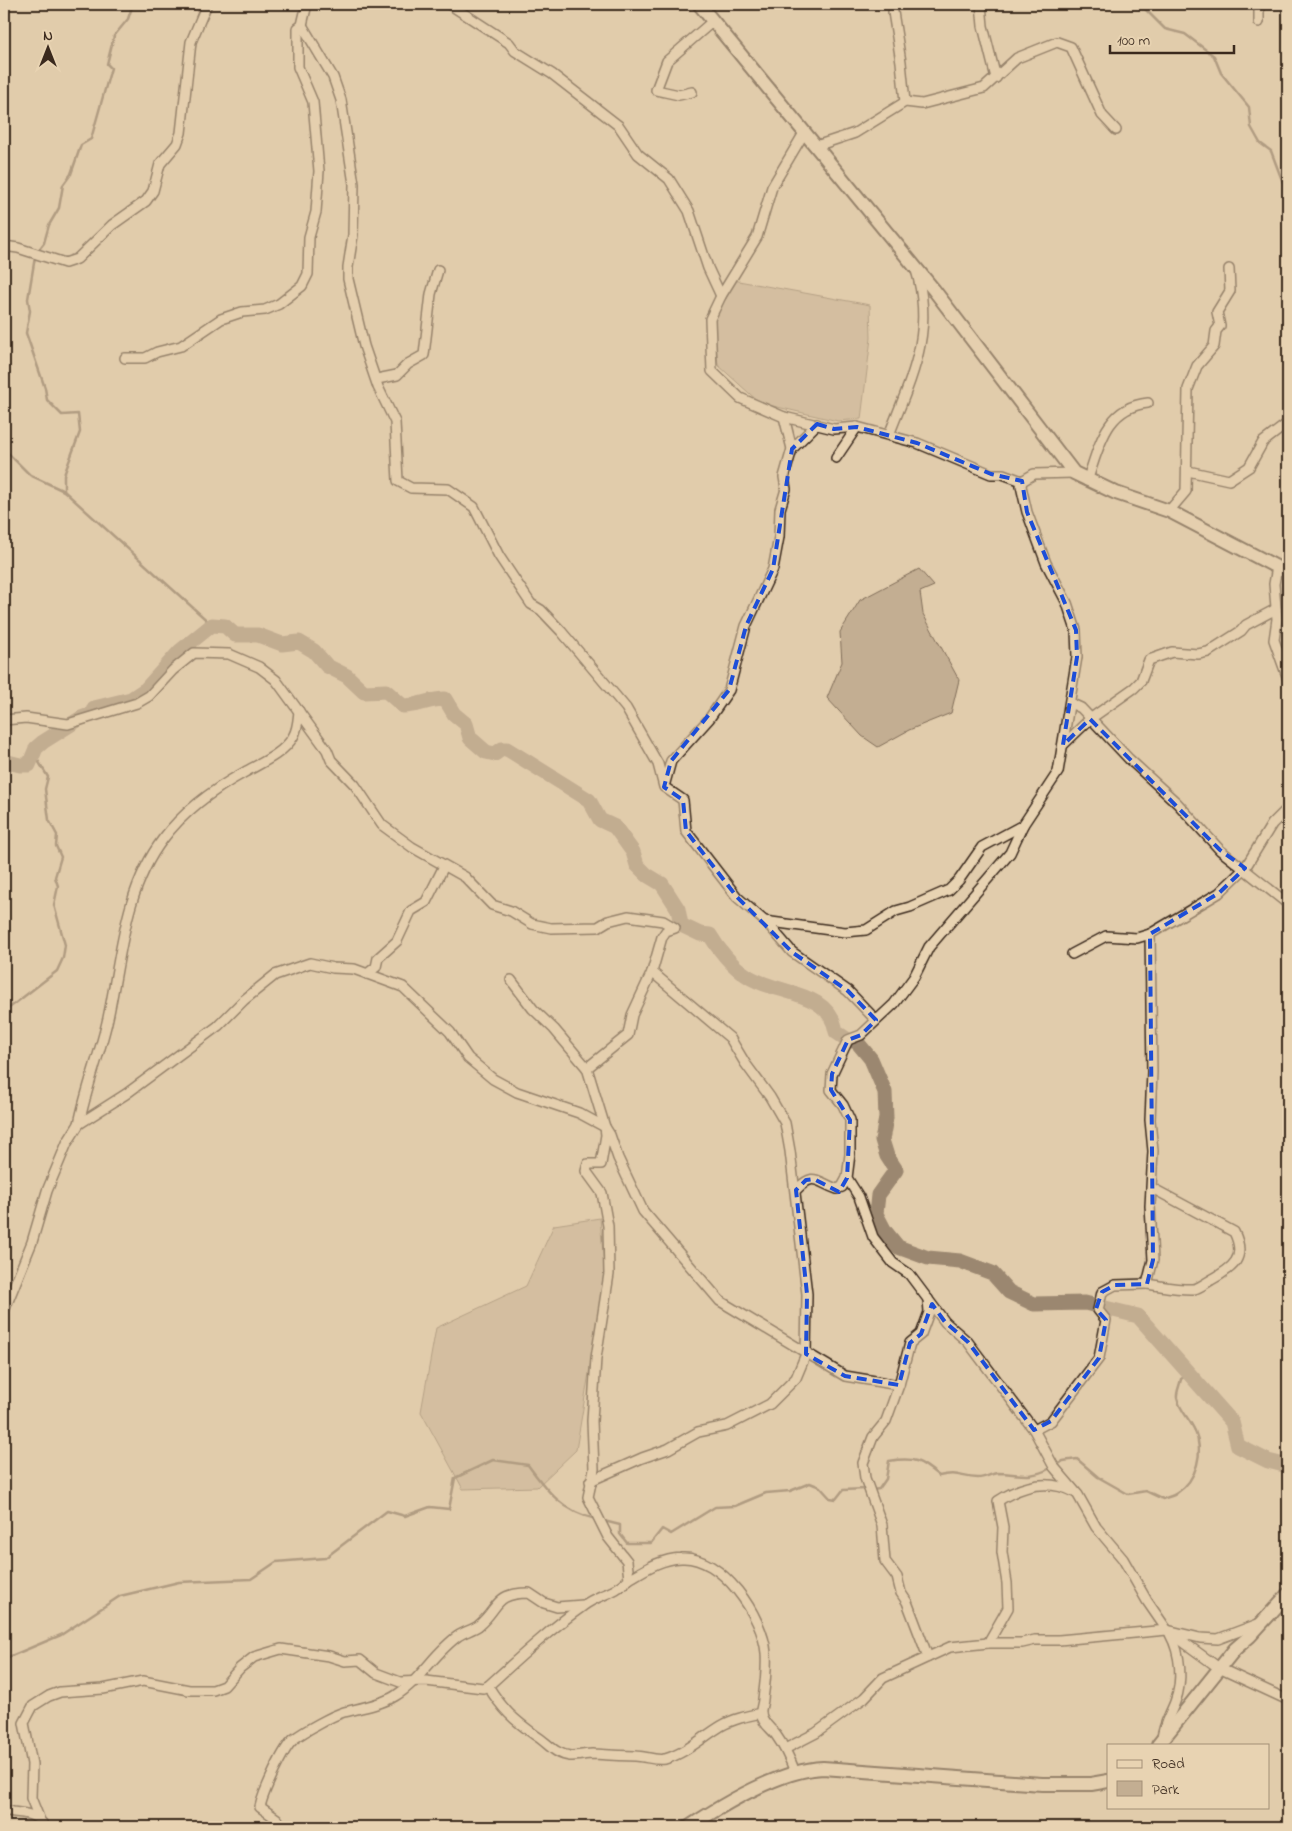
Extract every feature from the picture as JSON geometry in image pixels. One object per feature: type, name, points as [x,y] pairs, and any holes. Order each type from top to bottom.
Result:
[{"type":"street","points":[[4,246],[18,248],[65,263],[77,259],[112,225],[146,201],[153,191],[160,164],[176,144],[181,133],[191,42],[207,4]]},
{"type":"street","points":[[125,358],[145,358],[158,352],[181,346],[221,319],[242,312],[265,310],[279,304],[302,286],[308,274],[309,237],[318,197],[319,171],[313,102],[298,67],[298,28],[302,25],[307,4]]},
{"type":"street","points":[[449,4],[509,42],[515,51],[552,74],[597,107],[619,126],[638,154],[669,179],[689,211],[708,268],[721,296]]},
{"type":"street","points":[[699,4],[914,265],[1074,473],[1087,481],[1169,512],[1283,570],[1274,584],[1276,609],[1274,640],[1288,679]]},
{"type":"street","points":[[981,4],[983,26],[996,78]]},
{"type":"street","points":[[1259,4],[1259,22]]},
{"type":"street","points":[[893,12],[905,102]]},
{"type":"street","points":[[692,92],[679,95],[656,90],[666,61],[713,21]]},
{"type":"street","points":[[302,25],[337,84],[343,107],[354,184],[353,235],[348,279],[364,346],[395,422],[398,481],[411,488],[448,489],[474,507],[499,556],[531,604],[541,610],[561,631],[626,708],[658,764],[664,787],[683,800],[686,831],[737,897],[769,925],[792,952],[848,991],[876,1020]]},
{"type":"street","points":[[816,146],[855,133],[905,102],[922,104],[984,88],[1017,58],[1057,42],[1071,47],[1102,115],[1116,130]]},
{"type":"street","points":[[804,133],[772,187],[757,237],[721,296],[710,319],[712,371],[740,398],[784,416],[834,429],[858,427],[889,435],[917,443],[991,474],[1003,474],[1022,481]]},
{"type":"street","points":[[889,435],[919,355],[924,303],[914,265]]},
{"type":"street","points":[[1169,512],[1186,490],[1188,470],[1188,389],[1197,366],[1214,346],[1216,330],[1220,326],[1217,312],[1230,291],[1229,269]]},
{"type":"street","points":[[376,379],[397,375],[408,364],[424,355],[431,294],[438,270]]},
{"type":"street","points":[[1087,481],[1107,426],[1116,416],[1138,404],[1148,403]]},
{"type":"street","points":[[784,416],[792,449]]},
{"type":"street","points":[[1188,470],[1229,480],[1249,467],[1263,442],[1288,423]]},
{"type":"street","points":[[664,787],[665,775],[671,761],[709,719],[729,690],[746,626],[773,569],[779,537],[780,509],[786,489],[784,477],[792,449],[817,424]]},
{"type":"street","points":[[836,458],[858,427]]},
{"type":"street","points":[[1022,481],[1034,474],[1074,473]]},
{"type":"street","points":[[796,1190],[806,1180],[814,1178],[837,1189],[842,1187],[847,1178],[850,1154],[850,1120],[843,1105],[831,1090],[832,1074],[848,1040],[860,1035],[899,997],[914,977],[929,947],[1010,854],[1023,825],[1058,772],[1077,657],[1076,630],[1067,603],[1046,563],[1030,520],[1021,486],[1022,481]]},
{"type":"street","points":[[1063,745],[1090,719],[1134,688],[1141,681],[1149,660],[1172,652],[1198,654],[1208,652],[1241,630],[1246,624],[1276,609]]},
{"type":"street","points":[[4,720],[26,718],[68,724],[137,703],[149,696],[173,670],[194,653],[229,654],[259,667],[276,680],[327,750],[331,760],[355,786],[382,825],[444,866],[466,877],[492,905],[511,911],[532,924],[551,928],[598,927],[608,921],[628,916],[663,921],[675,928],[666,931],[662,937],[652,972],[632,1015],[628,1035],[587,1068]]},
{"type":"street","points":[[1070,703],[1081,708],[1146,776],[1177,803],[1220,850],[1288,904]]},
{"type":"street","points":[[4,1311],[29,1250],[47,1191],[67,1143],[79,1124],[108,1018],[129,910],[151,857],[176,823],[196,805],[218,789],[261,764],[293,738],[298,726],[299,711]]},
{"type":"street","points":[[1072,954],[1106,936],[1136,938],[1150,934],[1219,893],[1245,868],[1272,824],[1288,808]]},
{"type":"street","points":[[763,921],[844,932],[866,930],[896,911],[949,890],[959,880],[982,847],[1023,825]]},
{"type":"street","points":[[367,974],[376,967],[378,958],[397,941],[411,911],[426,902],[444,866]]},
{"type":"street","points":[[1147,1284],[1153,1260],[1150,1206],[1152,1188],[1150,934]]},
{"type":"street","points":[[79,1124],[126,1094],[218,1026],[244,1000],[276,975],[310,963],[333,968],[354,969],[403,987],[450,1032],[468,1058],[493,1079],[517,1092],[579,1113],[605,1127],[643,1210],[720,1301],[806,1354],[846,1376],[899,1385]]},
{"type":"street","points":[[590,1481],[642,1458],[668,1449],[698,1432],[727,1426],[770,1404],[796,1378],[806,1354],[807,1294],[796,1190],[785,1123],[770,1097],[745,1063],[730,1038],[652,972]]},
{"type":"street","points":[[511,980],[532,1010],[554,1029],[587,1068],[605,1127],[606,1135],[601,1164],[588,1164],[586,1171],[602,1193],[608,1226],[609,1274],[596,1358],[592,1420],[594,1469],[588,1497],[608,1537],[627,1561],[629,1579]]},
{"type":"street","points":[[847,1178],[859,1197],[873,1237],[893,1263],[909,1274],[945,1322],[968,1342],[1034,1430],[1054,1467],[1078,1495],[1096,1526],[1123,1559],[1147,1601],[1167,1630],[1176,1647],[1180,1664],[1176,1700],[1163,1727],[1160,1742]]},
{"type":"street","points":[[1034,1430],[1051,1421],[1099,1358],[1106,1320],[1098,1310],[1102,1292],[1115,1285],[1147,1284],[1195,1289],[1229,1269],[1236,1261],[1239,1252],[1234,1232],[1152,1188]]},
{"type":"street","points":[[928,1299],[929,1312],[921,1334],[910,1343],[899,1385],[886,1421],[873,1437],[863,1462],[865,1478],[882,1525],[885,1561],[897,1577],[901,1593],[907,1602],[928,1657]]},
{"type":"street","points":[[988,1643],[1008,1608],[1007,1583],[1002,1552],[1003,1527],[998,1500],[1014,1490],[1034,1484],[1064,1487],[1078,1495]]},
{"type":"street","points":[[45,1827],[31,1798],[32,1764],[24,1723],[33,1706],[50,1696],[143,1682],[189,1690],[213,1690],[224,1686],[240,1668],[254,1657],[282,1649],[345,1660],[360,1660],[376,1673],[400,1682],[426,1681],[478,1689],[488,1686],[541,1639],[594,1598],[617,1591],[629,1579],[658,1562],[683,1557],[703,1563],[730,1580],[750,1610],[762,1636],[766,1653],[761,1713],[764,1723],[775,1733],[785,1749],[795,1772]]},
{"type":"street","points":[[282,1827],[276,1819],[260,1807],[263,1793],[293,1740],[342,1712],[358,1710],[394,1696],[427,1669],[435,1658],[458,1636],[478,1626],[496,1603],[507,1596],[529,1593],[544,1603],[557,1608],[584,1606]]},
{"type":"street","points":[[1160,1742],[1234,1649],[1266,1620],[1288,1594]]},
{"type":"street","points":[[785,1749],[816,1733],[864,1698],[883,1678],[950,1647],[988,1643],[1022,1644],[1035,1640],[1059,1640],[1167,1630],[1200,1638],[1218,1639],[1266,1620]]},
{"type":"street","points":[[1167,1630],[1218,1668],[1288,1700]]},
{"type":"street","points":[[488,1686],[501,1708],[522,1727],[537,1735],[556,1752],[570,1756],[592,1754],[620,1758],[636,1756],[658,1760],[666,1759],[689,1748],[737,1718],[761,1713]]},
{"type":"street","points":[[689,1827],[735,1800],[795,1772],[823,1768],[1042,1784],[1091,1784],[1107,1781]]},
{"type":"street","points":[[4,1810],[29,1813],[39,1818]]},
{"type":"highlighted area","points":[[817,424],[834,429],[857,427],[917,443],[991,474],[1022,481],[1027,512],[1076,630],[1077,657],[1063,745],[1090,719],[1220,850],[1245,868],[1219,893],[1150,934],[1153,1260],[1147,1284],[1115,1285],[1102,1292],[1096,1309],[1106,1320],[1099,1358],[1051,1421],[1034,1430],[968,1342],[945,1322],[932,1304],[921,1334],[910,1343],[899,1385],[845,1376],[806,1354],[807,1294],[796,1190],[806,1180],[814,1179],[839,1192],[847,1178],[850,1120],[831,1090],[832,1074],[848,1040],[861,1035],[876,1020],[848,991],[792,952],[737,897],[686,831],[683,800],[664,787],[671,761],[729,690],[746,626],[773,569],[792,449]]},
{"type":"green space","points":[[733,280],[870,305],[871,338],[861,419],[838,421],[760,403],[718,365],[714,322]]},
{"type":"green space","points":[[919,569],[934,586],[920,592],[923,614],[959,680],[951,713],[909,730],[878,747],[862,736],[827,698],[842,662],[840,632],[860,600]]},
{"type":"green space","points":[[600,1218],[605,1278],[576,1450],[537,1487],[463,1489],[421,1412],[436,1328],[526,1286],[554,1225]]},
{"type":"waterway","points":[[37,252],[44,243],[49,225],[59,208],[63,185],[71,174],[81,145],[91,139],[111,68],[107,64],[114,36],[128,19],[133,4]]},
{"type":"waterway","points":[[1140,4],[1165,29],[1185,34],[1214,56],[1221,73],[1249,107],[1251,127],[1260,143],[1271,151],[1285,188],[1288,207]]},
{"type":"waterway","points":[[35,257],[28,299],[30,311],[26,333],[45,388],[47,400],[62,415],[78,414],[80,432],[64,475],[64,491]]},
{"type":"waterway","points":[[4,449],[30,475],[64,491],[212,625]]},
{"type":"waterway","points":[[4,761],[29,765],[36,748],[81,718],[92,714],[94,708],[131,699],[146,689],[180,651],[212,625],[225,626],[235,635],[258,635],[282,644],[299,642],[314,651],[327,666],[347,676],[364,692],[386,691],[403,706],[445,699],[454,714],[466,724],[470,738],[486,752],[495,754],[502,749],[507,749],[589,800],[600,820],[615,827],[633,852],[637,865],[647,875],[662,884],[678,909],[681,925],[700,934],[710,935],[726,957],[746,975],[812,1000],[832,1018],[836,1032],[848,1040],[857,1042],[871,1059],[885,1092],[886,1118],[882,1140],[887,1156],[896,1170],[878,1195],[876,1214],[885,1231],[898,1247],[928,1258],[960,1261],[992,1273],[1009,1292],[1034,1304],[1085,1303],[1138,1316],[1232,1422],[1238,1446],[1268,1461],[1288,1466]]},
{"type":"waterway","points":[[4,1012],[57,971],[63,958],[65,945],[54,905],[58,886],[55,877],[61,857],[56,846],[57,835],[49,820],[45,789],[48,777],[34,754]]},
{"type":"waterway","points":[[1056,1466],[1063,1461],[1077,1459],[1098,1477],[1128,1494],[1146,1491],[1163,1499],[1176,1494],[1190,1481],[1199,1456],[1198,1439],[1195,1431],[1180,1407],[1177,1398],[1181,1379],[1190,1373]]},
{"type":"waterway","points":[[872,1490],[879,1489],[886,1479],[889,1461],[905,1459],[921,1463],[939,1476],[956,1474],[978,1478],[997,1473],[1030,1475],[1051,1468]]},
{"type":"waterway","points":[[4,1659],[61,1635],[120,1596],[179,1582],[251,1579],[276,1562],[325,1558],[387,1511],[405,1516],[430,1507],[449,1509],[455,1478],[493,1460],[528,1465],[549,1492],[565,1506],[584,1516],[596,1519]]},
{"type":"waterway","points":[[604,1521],[620,1525],[620,1534],[627,1543],[651,1543],[662,1529],[671,1534],[715,1507],[735,1506],[766,1493],[790,1491],[810,1483],[820,1487],[830,1498],[836,1499],[843,1490],[865,1489]]}]
